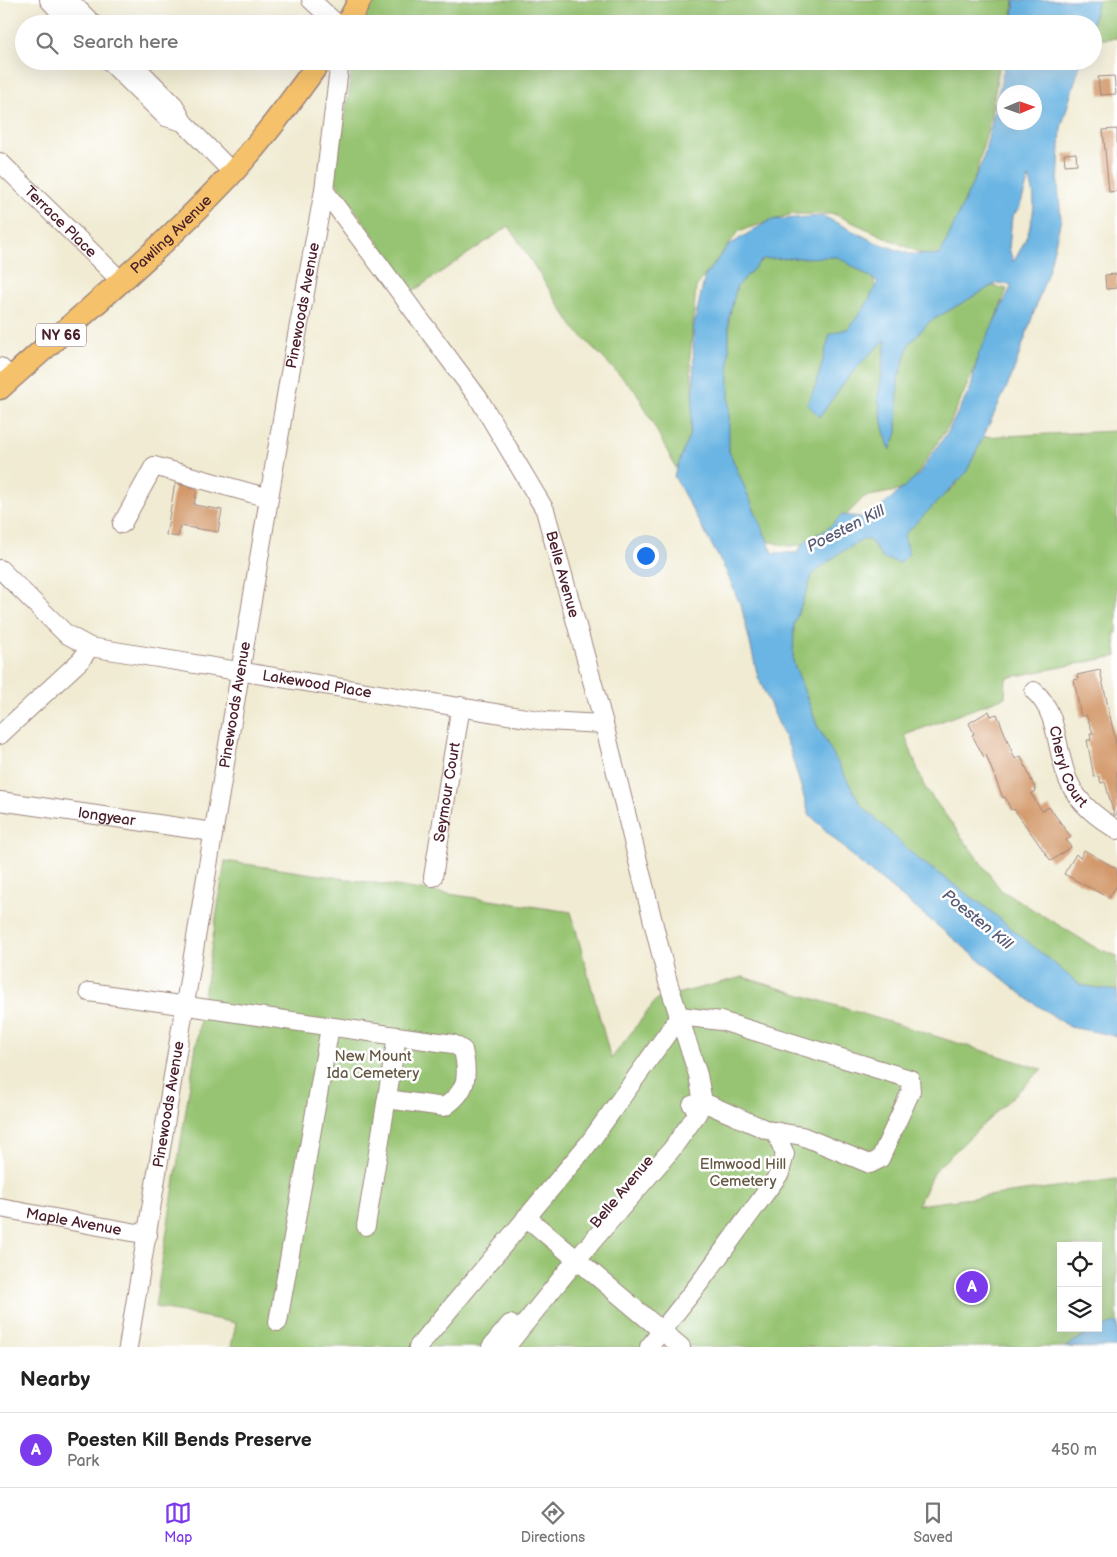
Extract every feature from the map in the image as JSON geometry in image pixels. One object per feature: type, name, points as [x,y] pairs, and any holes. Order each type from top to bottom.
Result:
[{"type":"main road","points":[[352,15],[360,0]]},
{"type":"main road","name":"Pawling Avenue","points":[[4,378],[121,281],[233,172],[288,106],[314,70]]},
{"type":"street","points":[[48,0],[62,15]]},
{"type":"street","points":[[69,0],[84,15]]},
{"type":"street","points":[[311,0],[327,15]]},
{"type":"street","points":[[118,70],[166,117],[183,122]]},
{"type":"street","points":[[139,70],[174,105],[183,122],[233,172]]},
{"type":"street","name":"Pinewoods Avenue","points":[[128,1347],[269,498],[324,190],[339,70]]},
{"type":"street","name":"Terrace Place","points":[[0,162],[121,281]]},
{"type":"street","name":"Belle Avenue","points":[[324,190],[479,399],[545,510],[604,724],[668,982],[680,1016],[680,1041],[697,1103],[574,1256],[506,1347]]},
{"type":"street","points":[[122,524],[154,466],[269,498]]},
{"type":"street","name":"Lakewood Place","points":[[0,569],[66,634],[90,647],[545,721],[604,724]]},
{"type":"street","points":[[0,735],[81,660],[90,647]]},
{"type":"street","name":"Cheryl Court","points":[[1034,690],[1050,710],[1069,783],[1088,809],[1117,830]]},
{"type":"street","name":"Seymour Court","points":[[433,877],[461,706]]},
{"type":"street","name":"longyear","points":[[0,801],[213,832]]},
{"type":"street","points":[[88,992],[453,1044],[462,1050],[466,1066],[465,1083],[456,1099],[444,1107],[387,1099]]},
{"type":"street","points":[[418,1347],[589,1143],[680,1016],[720,1021],[910,1079],[912,1091],[880,1159],[870,1164],[802,1136],[775,1131],[697,1103]]},
{"type":"street","points":[[278,1322],[330,1027]]},
{"type":"street","points":[[366,1226],[397,1036]]},
{"type":"street","points":[[649,1347],[780,1173],[785,1154],[775,1131]]},
{"type":"street","name":"Maple Avenue","points":[[0,1208],[148,1235]]},
{"type":"street","points":[[526,1218],[681,1347]]},
{"type":"street","name":"Belle Avenue","points":[[491,1347],[574,1256]]},
{"type":"green space","points":[[370,0],[1014,0],[1012,15],[361,15]]},
{"type":"green space","points":[[1098,0],[1117,0],[1117,38],[1102,39],[1102,15],[1094,15]]},
{"type":"green space","points":[[351,70],[998,70],[990,120],[969,201],[944,264],[834,214],[792,214],[739,231],[696,287],[690,356],[697,442],[711,535],[637,393],[573,327],[509,226],[413,291],[333,178],[349,93]]},
{"type":"green space","points":[[837,253],[873,276],[885,338],[987,285],[1007,289],[981,355],[949,425],[907,489],[864,497],[819,543],[788,546],[740,535],[723,404],[724,323],[737,283],[765,256]]},
{"type":"green space","points":[[1117,431],[1117,633],[1114,633],[1117,656],[1006,678],[1005,697],[905,735],[924,786],[1001,890],[1096,948],[1117,956],[1117,996],[1072,988],[936,886],[855,801],[816,733],[791,663],[789,623],[809,572],[863,537],[902,530],[955,486],[980,437]]},
{"type":"green space","points":[[225,861],[571,912],[611,1059],[657,999],[743,977],[1042,1069],[934,1171],[918,1205],[1117,1179],[1117,1336],[1092,1347],[231,1347],[236,1323],[155,1307]]},
{"type":"water","points":[[1015,0],[1098,0],[1094,15],[1013,15]]},
{"type":"water","name":"Poesten Kill","points":[[1004,70],[1078,70],[1061,128],[1058,186],[1061,219],[1049,269],[1011,378],[966,473],[904,535],[909,554],[900,563],[882,558],[871,541],[864,539],[838,554],[813,574],[794,624],[793,661],[817,725],[861,805],[917,858],[988,909],[1080,985],[1117,991],[1117,1036],[1070,1027],[1028,999],[854,858],[809,814],[789,747],[758,677],[742,609],[726,571],[674,476],[690,433],[694,388],[693,329],[705,276],[728,246],[770,220],[823,216],[875,242],[909,254],[940,255],[983,160],[997,100],[997,130],[1042,130],[1042,85],[1000,85]],"holes":[[[1029,178],[1034,199],[1032,221],[1024,243],[1013,262],[1009,248],[1012,216],[1019,209]],[[838,257],[878,282],[866,305],[849,328],[830,334],[816,385],[807,404],[820,417],[858,366],[886,340],[878,397],[883,428],[890,450],[897,433],[898,380],[909,344],[929,322],[997,283],[1012,285],[978,355],[971,388],[947,433],[918,475],[868,518],[842,515],[826,530],[806,541],[797,553],[773,553],[729,451],[729,318],[737,286],[763,259]]]},
{"type":"water","points":[[1117,1322],[1117,1347],[1065,1347],[1090,1332],[1102,1332],[1102,1328]]},
{"type":"building","points":[[1114,76],[1116,94],[1100,95],[1098,77]]},
{"type":"building","points":[[1117,129],[1117,191],[1109,192],[1103,130]]},
{"type":"building","points":[[1076,153],[1077,164],[1065,165],[1064,154]]},
{"type":"building","points":[[1117,274],[1117,288],[1106,289],[1105,275]]},
{"type":"building","points":[[175,483],[197,489],[194,505],[222,510],[218,532],[180,526],[178,537],[166,535]]},
{"type":"building","points":[[1100,670],[1117,748],[1117,815],[1114,815],[1105,782],[1101,783],[1099,776],[1094,777],[1087,740],[1091,740],[1090,733],[1093,733],[1086,715],[1081,717],[1074,680],[1078,679],[1077,675]]},
{"type":"building","points":[[989,711],[991,716],[997,714],[1015,759],[1021,756],[1036,791],[1031,794],[1042,811],[1049,807],[1071,837],[1066,840],[1071,847],[1051,861],[1014,809],[1011,810],[1005,797],[1003,798],[986,755],[984,757],[972,735],[974,734],[969,723]]},
{"type":"building","points":[[1084,850],[1117,869],[1117,885],[1109,898],[1064,874],[1076,854],[1080,858]]},
{"type":"place","name":"Poesten Kill Bends Preserve","points":[[972,1287]]},
{"type":"park label","name":"New Mount Ida Cemetery","points":[[373,1064]]},
{"type":"park label","name":"Elmwood Hill Cemetery","points":[[743,1172]]}]
